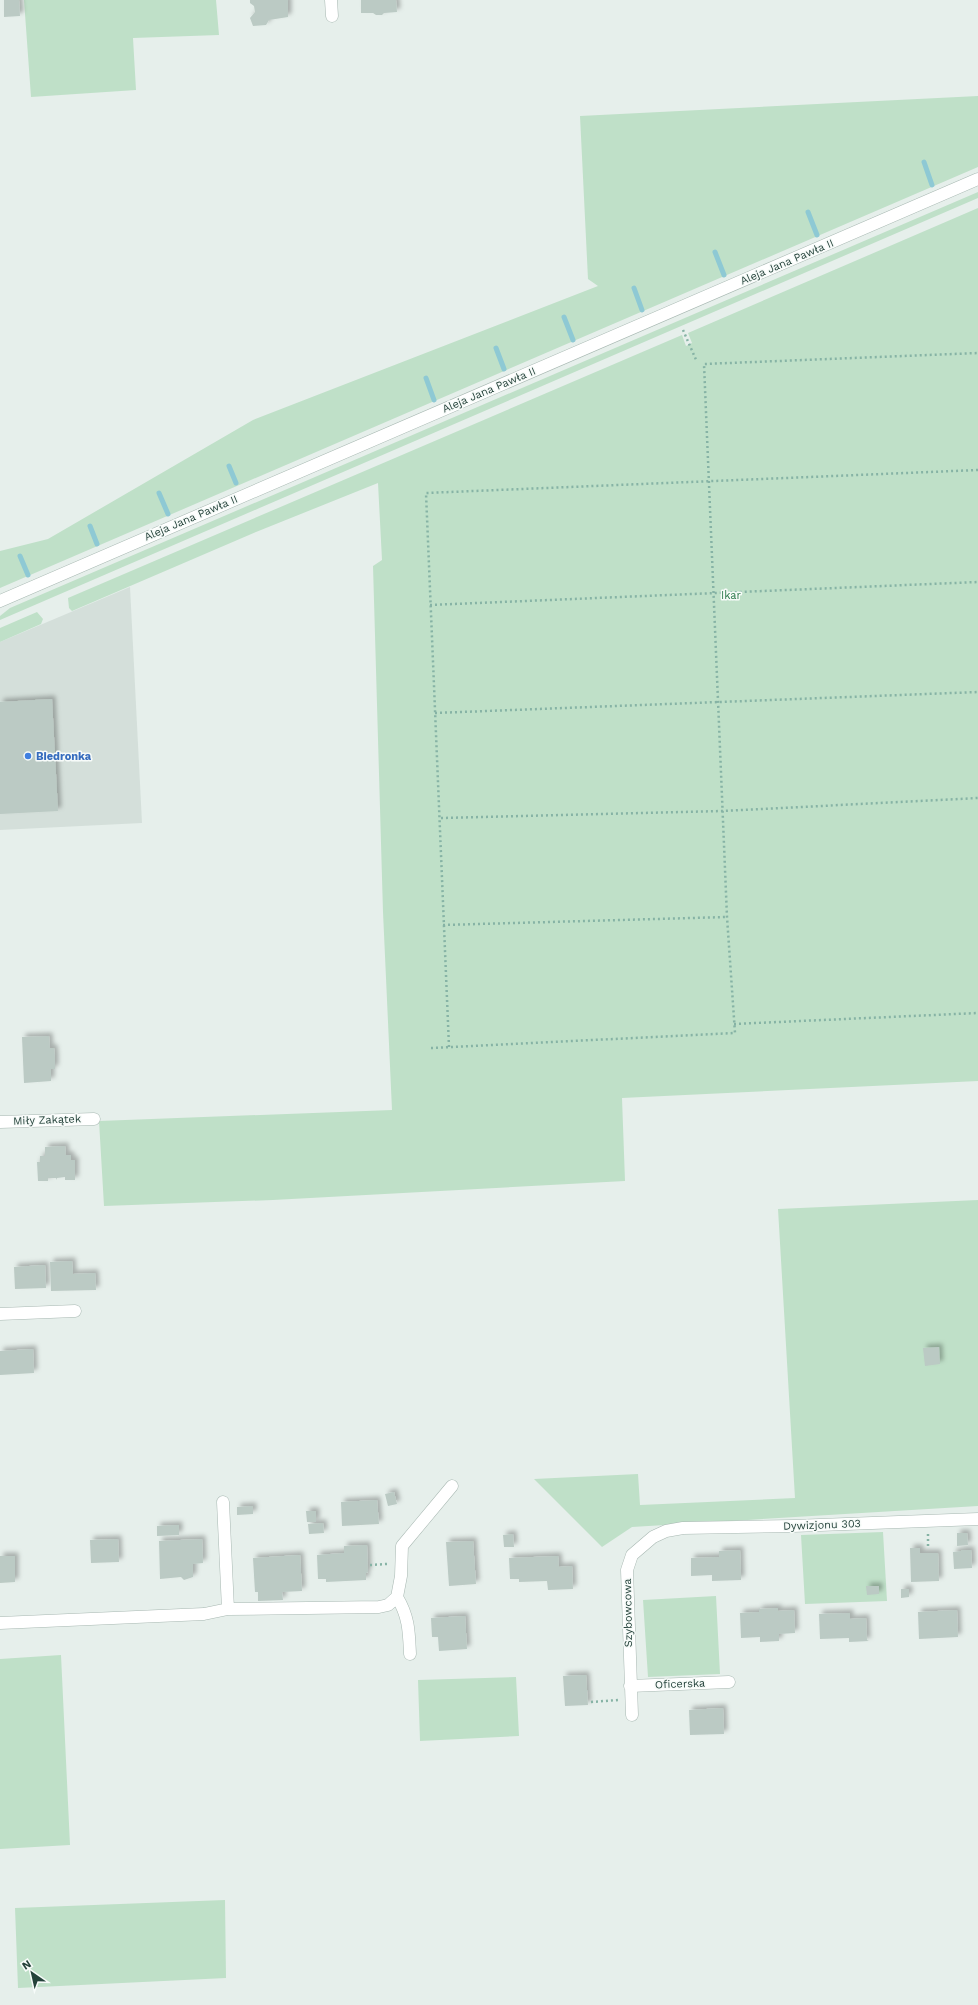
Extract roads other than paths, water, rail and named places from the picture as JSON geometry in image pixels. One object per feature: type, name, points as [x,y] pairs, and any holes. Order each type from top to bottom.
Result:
[{"type":"street","points":[[331,0],[332,16]]},
{"type":"street","name":"Aleja Jana Pawła II","points":[[0,601],[978,180]]},
{"type":"street","name":"Miły Zakątek","points":[[0,1122],[94,1119]]},
{"type":"street","points":[[0,1314],[76,1311]]},
{"type":"street","points":[[0,1623],[204,1614],[228,1609],[379,1607],[388,1605],[397,1597],[401,1576],[402,1546],[452,1486]]},
{"type":"street","points":[[224,1502],[228,1609]]},
{"type":"street","name":"Dywizjonu 303","points":[[666,1531],[704,1527],[793,1526],[978,1520]]},
{"type":"street","name":"Szybowcowa","points":[[632,1715],[627,1570],[632,1555],[653,1537],[666,1531]]},
{"type":"street","points":[[397,1597],[405,1610],[408,1621],[410,1654]]},
{"type":"street","name":"Oficerska","points":[[630,1686],[729,1682]]},
{"type":"waterway","points":[[924,162],[932,185]]},
{"type":"waterway","points":[[808,212],[817,235]]},
{"type":"waterway","points":[[715,252],[724,275]]},
{"type":"waterway","points":[[634,288],[642,310]]},
{"type":"waterway","points":[[564,317],[573,340]]},
{"type":"waterway","points":[[496,348],[504,369]]},
{"type":"waterway","points":[[426,378],[434,400]]},
{"type":"waterway","points":[[229,466],[236,483]]},
{"type":"waterway","points":[[159,493],[168,514]]},
{"type":"waterway","points":[[90,526],[97,544]]},
{"type":"waterway","points":[[20,556],[28,575]]},
{"type":"place","name":"Biedronka","points":[[28,756]]},
{"type":"park label","name":"Ikar","points":[[731,595]]}]
